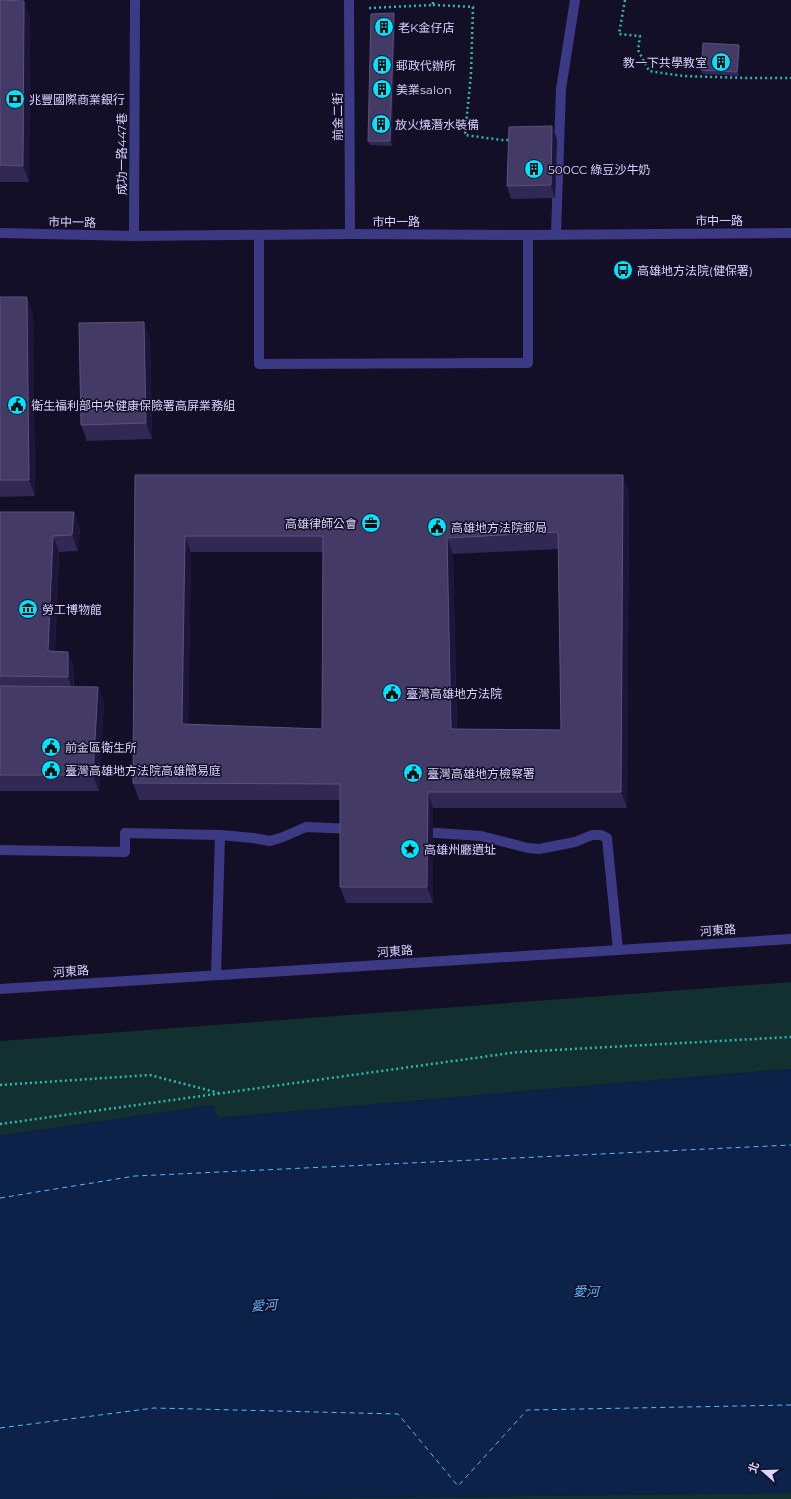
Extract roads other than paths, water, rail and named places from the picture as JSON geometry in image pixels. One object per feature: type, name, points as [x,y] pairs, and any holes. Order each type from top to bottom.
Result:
[{"type":"street","name":"成功一路447巷","points":[[134,236],[135,0]]},
{"type":"street","points":[[556,233],[562,89],[575,0]]},
{"type":"street","name":"前金二街","points":[[349,4],[350,234]]},
{"type":"street","name":"市中一路","points":[[0,234],[134,236],[791,233]]},
{"type":"street","points":[[259,235],[259,364],[528,363],[528,235]]},
{"type":"street","points":[[0,850],[125,852],[125,833],[220,836],[253,838],[270,841],[306,827],[363,829]]},
{"type":"street","points":[[410,832],[481,836],[528,848],[539,849],[575,842],[592,835],[605,836],[607,838],[618,950]]},
{"type":"street","points":[[216,975],[220,836]]},
{"type":"street","name":"河東路","points":[[0,989],[791,939]]},
{"type":"water","name":"愛河","points":[[791,1069],[791,1493],[268,1499],[0,1499],[0,1136],[213,1105],[218,1118]]},
{"type":"place","name":"老K金仔店","points":[[384,27]]},
{"type":"place","name":"教一下共學教室","points":[[721,62]]},
{"type":"place","name":"郵政代辦所","points":[[382,65]]},
{"type":"place","name":"美業salon","points":[[382,89]]},
{"type":"place","name":"兆豐國際商業銀行","points":[[15,99]]},
{"type":"place","name":"放火燒潛水裝備","points":[[381,124]]},
{"type":"place","name":"500CC 綠豆沙牛奶","points":[[534,169]]},
{"type":"place","name":"高雄地方法院(健保署)","points":[[623,270]]},
{"type":"place","name":"衛生福利部中央健康保險署高屏業務組","points":[[17,405]]},
{"type":"place","name":"高雄律師公會","points":[[371,523]]},
{"type":"place","name":"高雄地方法院郵局","points":[[437,527]]},
{"type":"place","name":"勞工博物館","points":[[28,609]]},
{"type":"place","name":"臺灣高雄地方法院","points":[[392,693]]},
{"type":"place","name":"前金區衛生所","points":[[51,747]]},
{"type":"place","name":"臺灣高雄地方法院高雄簡易庭","points":[[51,770]]},
{"type":"place","name":"臺灣高雄地方檢察署","points":[[413,773]]},
{"type":"place","name":"高雄州廳遺址","points":[[410,849]]}]
